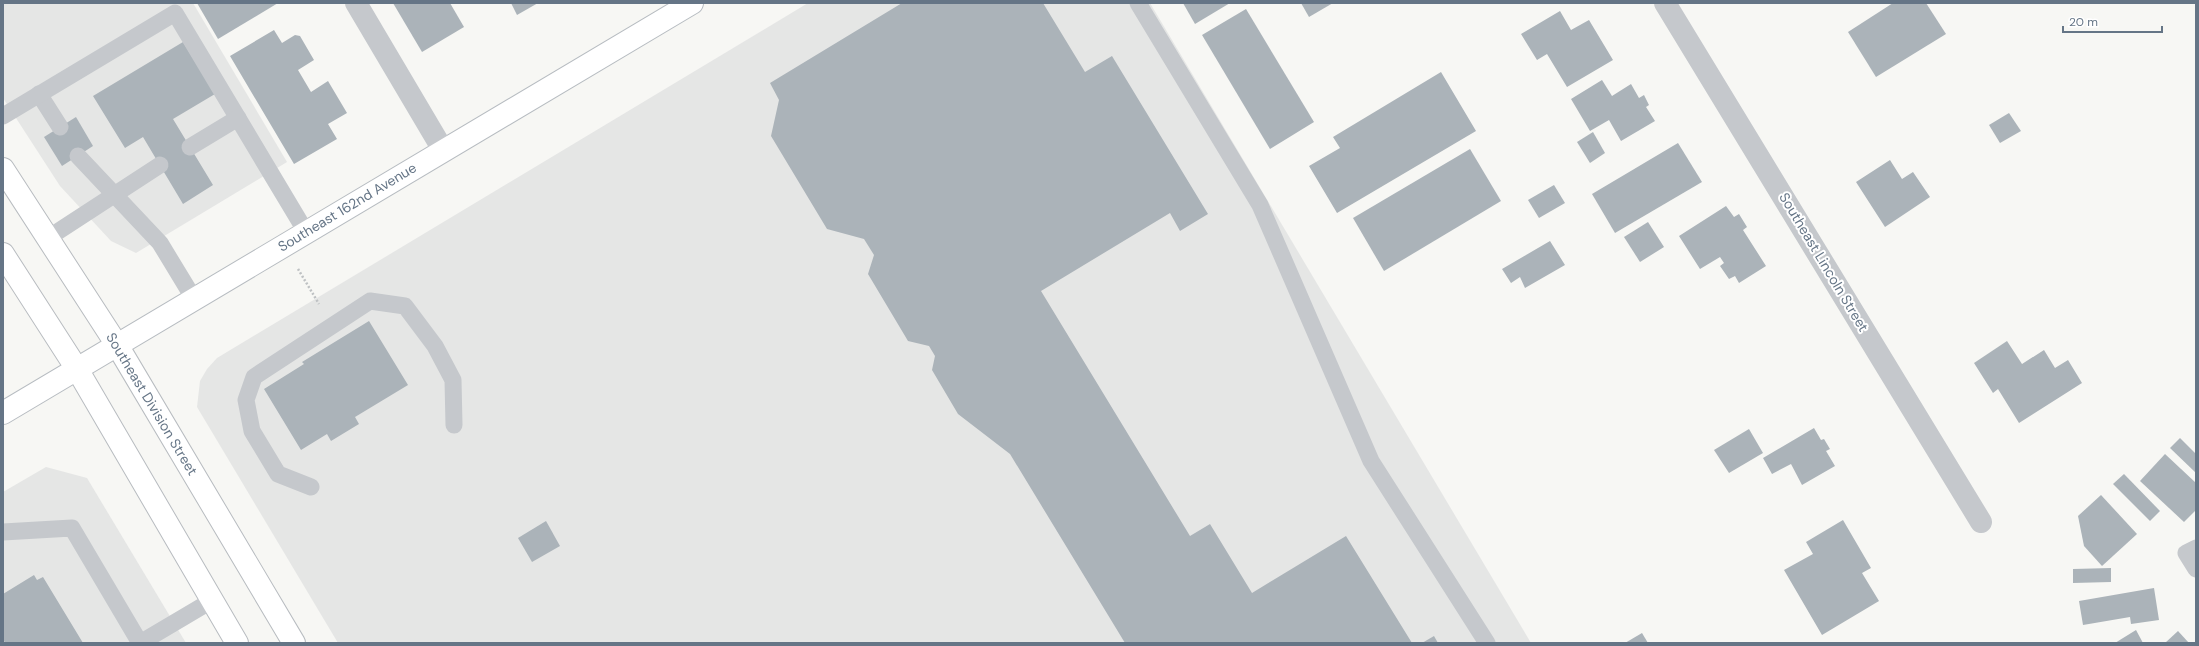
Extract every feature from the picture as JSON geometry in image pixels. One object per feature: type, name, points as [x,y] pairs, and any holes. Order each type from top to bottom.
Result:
[{"type":"main road","name":"Southeast 162nd Avenue","points":[[3,413],[692,3]]},
{"type":"main road","name":"Southeast Division Street","points":[[3,169],[117,345],[294,643]]},
{"type":"main road","points":[[3,254],[77,369],[211,601],[237,643]]},
{"type":"street","points":[[356,3],[443,150]]},
{"type":"street","name":"Southeast Lincoln Street","points":[[1665,3],[1981,522]]},
{"type":"lane","points":[[1138,3],[1260,205],[1371,461],[1487,643]]},
{"type":"lane","points":[[3,116],[175,13],[306,232]]},
{"type":"lane","points":[[39,94],[60,127]]},
{"type":"lane","points":[[190,147],[238,118]]},
{"type":"lane","points":[[78,156],[160,243],[194,300]]},
{"type":"lane","points":[[48,238],[160,165]]},
{"type":"lane","points":[[311,487],[278,474],[252,431],[246,400],[254,377],[370,301],[405,306],[435,346],[453,380],[454,425]]},
{"type":"lane","points":[[3,532],[72,528],[140,643],[211,601]]},
{"type":"lane","points":[[2191,550],[2196,569]]},
{"type":"path","points":[[284,245],[321,306]]},
{"type":"shaded area","points":[[3,3],[193,3],[287,162],[136,253],[111,241],[60,186],[3,98]]},
{"type":"shaded area","points":[[808,3],[1150,3],[1531,643],[338,643],[197,407],[200,381],[207,369],[217,358]]},
{"type":"shaded area","points":[[46,467],[87,478],[186,643],[3,643],[3,492]]},
{"type":"building","points":[[197,3],[278,3],[218,39]]},
{"type":"building","points":[[393,3],[450,3],[464,27],[422,52]]},
{"type":"building","points":[[511,3],[538,3],[517,15]]},
{"type":"building","points":[[902,3],[1043,3],[1085,72],[1112,56],[1208,214],[1180,231],[1170,213],[1041,291],[1190,536],[1210,524],[1252,593],[1346,536],[1412,643],[1125,643],[1010,454],[958,414],[932,370],[935,356],[929,346],[908,341],[868,274],[874,255],[864,239],[827,229],[771,136],[779,100],[770,83]]},
{"type":"building","points":[[1183,3],[1230,3],[1195,24]]},
{"type":"building","points":[[1301,3],[1333,3],[1309,17]]},
{"type":"building","points":[[1893,3],[1926,3],[1946,34],[1876,77],[1848,32]]},
{"type":"building","points":[[1246,9],[1314,122],[1270,149],[1202,35]]},
{"type":"building","points":[[1560,11],[1571,30],[1589,20],[1613,60],[1567,87],[1547,54],[1537,60],[1521,34]]},
{"type":"building","points":[[274,30],[282,43],[295,35],[300,36],[314,60],[298,70],[311,92],[328,81],[347,113],[328,124],[337,139],[294,164],[230,56]]},
{"type":"building","points":[[183,42],[215,94],[173,119],[213,185],[183,204],[143,137],[125,148],[93,96]]},
{"type":"building","points":[[1441,72],[1476,131],[1337,213],[1309,166],[1340,148],[1333,137]]},
{"type":"building","points":[[1602,80],[1612,96],[1631,84],[1639,98],[1644,95],[1649,105],[1646,107],[1655,121],[1621,141],[1609,120],[1590,131],[1571,99]]},
{"type":"building","points":[[2009,113],[2021,131],[2000,143],[1989,125]]},
{"type":"building","points":[[76,117],[93,146],[62,166],[44,137]]},
{"type":"building","points":[[1593,132],[1605,153],[1590,163],[1577,142]]},
{"type":"building","points":[[1678,143],[1702,182],[1615,233],[1592,194]]},
{"type":"building","points":[[1470,149],[1501,201],[1384,271],[1353,218]]},
{"type":"building","points":[[1890,160],[1902,179],[1913,172],[1930,197],[1885,227],[1856,182]]},
{"type":"building","points":[[1554,185],[1565,203],[1539,218],[1528,200]]},
{"type":"building","points":[[1726,206],[1734,217],[1739,214],[1747,227],[1743,230],[1766,266],[1739,283],[1735,276],[1729,279],[1720,266],[1724,263],[1720,257],[1700,269],[1679,236]]},
{"type":"building","points":[[1648,222],[1664,247],[1640,262],[1624,237]]},
{"type":"building","points":[[1550,241],[1565,265],[1525,288],[1520,277],[1511,283],[1502,269]]},
{"type":"building","points":[[369,321],[408,385],[355,417],[359,424],[331,441],[327,434],[301,450],[264,389],[304,364],[302,362]]},
{"type":"building","points":[[2007,341],[2022,364],[2044,350],[2055,368],[2068,360],[2082,383],[2019,423],[1998,389],[1993,393],[1974,363]]},
{"type":"building","points":[[1814,428],[1821,440],[1824,439],[1830,449],[1826,451],[1835,466],[1802,485],[1791,464],[1772,474],[1763,458]]},
{"type":"building","points":[[1749,429],[1763,453],[1729,473],[1714,450]]},
{"type":"building","points":[[2180,438],[2196,454],[2196,473],[2170,448]]},
{"type":"building","points":[[2165,454],[2196,483],[2196,510],[2184,522],[2140,481]]},
{"type":"building","points":[[2124,474],[2160,511],[2150,521],[2113,484]]},
{"type":"building","points":[[2101,495],[2137,534],[2102,566],[2084,546],[2078,516]]},
{"type":"building","points":[[1843,520],[1871,568],[1862,573],[1879,601],[1822,635],[1784,570],[1813,554],[1806,542]]},
{"type":"building","points":[[546,521],[560,546],[532,562],[518,538]]},
{"type":"building","points":[[2111,568],[2111,582],[2073,583],[2073,569]]},
{"type":"building","points":[[34,575],[37,580],[43,577],[83,643],[5,643],[3,639],[3,594]]},
{"type":"building","points":[[2154,588],[2159,620],[2131,624],[2130,617],[2083,625],[2079,601]]},
{"type":"building","points":[[2136,630],[2143,643],[2115,643]]},
{"type":"building","points":[[2178,631],[2189,643],[2165,643]]},
{"type":"building","points":[[1642,633],[1648,643],[1625,643]]},
{"type":"building","points":[[1434,636],[1438,643],[1422,643]]}]
